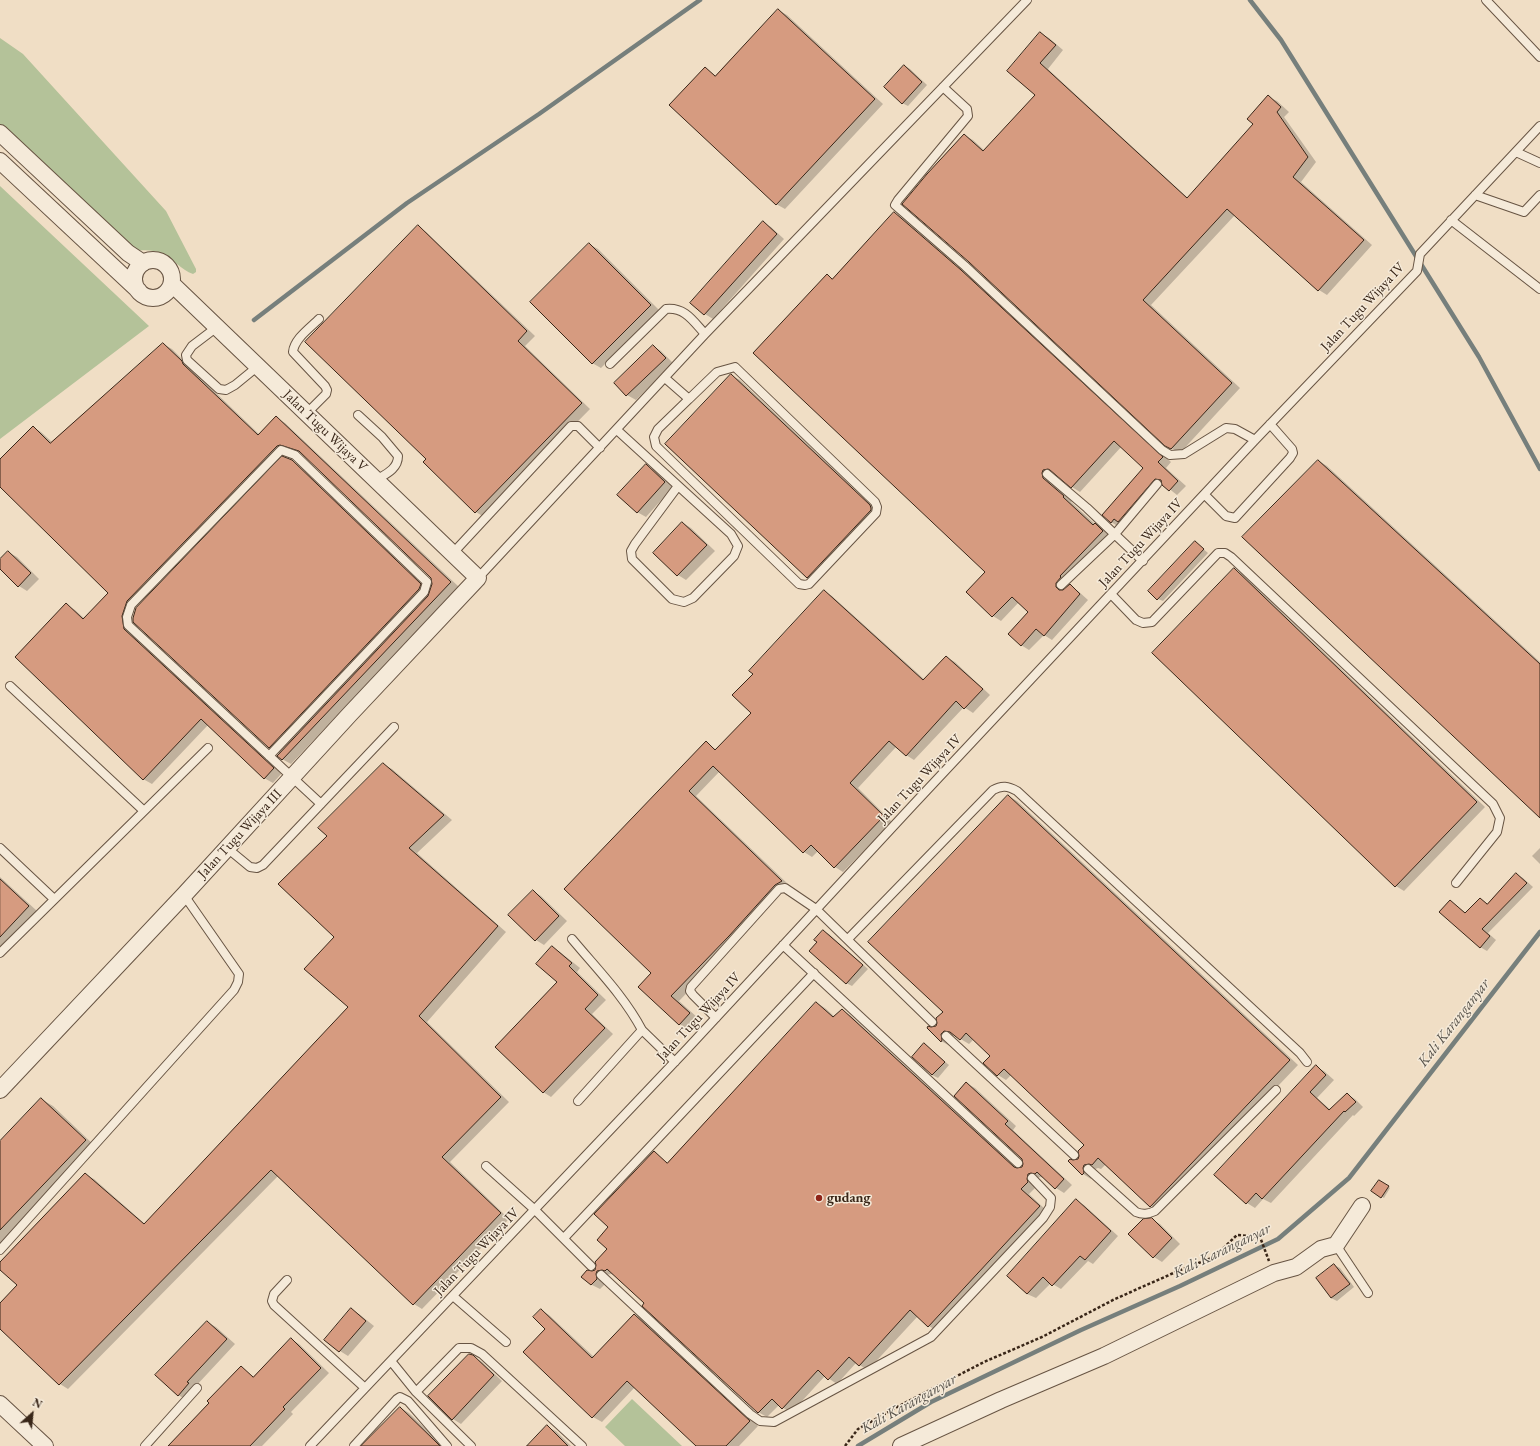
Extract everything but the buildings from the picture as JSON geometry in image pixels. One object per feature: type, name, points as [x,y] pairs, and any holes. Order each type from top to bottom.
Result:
[{"type":"street","points":[[0,133],[128,253],[143,263]]},
{"type":"street","points":[[0,161],[139,291],[151,297],[164,295],[172,284],[171,272],[168,266],[156,260],[149,260],[138,267],[134,279],[139,291]]},
{"type":"street","name":"Jalan Tugu Wijaya V","points":[[172,284],[478,578]]},
{"type":"street","name":"Jalan Tugu Wijaya III","points":[[0,1090],[184,895],[478,578]]},
{"type":"street","points":[[903,1445],[1001,1400],[1104,1356],[1274,1273],[1296,1267],[1321,1249],[1336,1245],[1362,1206]]},
{"type":"street","points":[[0,1404],[45,1446]]},
{"type":"lane","points":[[478,578],[705,334],[1027,0]]},
{"type":"lane","points":[[1486,0],[1540,57]]},
{"type":"lane","points":[[943,87],[967,109],[968,116],[895,205],[965,266],[1162,450],[1170,455],[1184,454],[1226,428],[1231,427],[1255,440]]},
{"type":"lane","name":"Jalan Tugu Wijaya IV","points":[[310,1446],[675,1062],[816,909],[1255,440],[1416,271],[1420,254],[1540,126]]},
{"type":"lane","points":[[1516,152],[1540,163]]},
{"type":"lane","points":[[1475,195],[1521,212],[1524,212],[1540,196]]},
{"type":"lane","points":[[1451,220],[1540,289]]},
{"type":"lane","points":[[610,364],[666,309],[674,308],[686,313],[705,334]]},
{"type":"lane","points":[[307,413],[326,394],[327,390],[293,352],[293,347],[296,341],[318,319]]},
{"type":"lane","points":[[217,327],[192,346],[186,355],[187,360],[219,389],[226,390],[257,367]]},
{"type":"lane","points":[[735,367],[875,502],[877,507],[876,513],[809,584],[799,584],[656,446],[654,437],[658,429],[689,399],[717,372],[735,367]]},
{"type":"lane","points":[[665,378],[689,399]]},
{"type":"lane","points":[[358,415],[382,437],[398,456],[398,462],[394,469],[376,480]]},
{"type":"lane","points":[[1205,494],[1226,516],[1236,518],[1293,453],[1292,449],[1270,424]]},
{"type":"lane","points":[[452,553],[571,426],[578,426],[600,448]]},
{"type":"lane","points":[[617,430],[731,534],[738,546],[734,556],[694,598],[684,602],[672,599],[632,559],[631,555],[631,551],[635,544],[678,486]]},
{"type":"lane","points":[[269,756],[424,592],[427,582],[295,455],[281,450],[131,605],[127,617],[128,625],[269,756],[321,804]]},
{"type":"lane","points":[[1047,474],[1115,534],[1143,561]]},
{"type":"lane","points":[[1060,585],[1115,534],[1157,484]]},
{"type":"lane","points":[[1111,594],[1136,620],[1143,623],[1152,622],[1218,553],[1225,553],[1231,558],[1493,804],[1500,818],[1497,832],[1456,884]]},
{"type":"lane","points":[[10,686],[144,811]]},
{"type":"lane","points":[[227,848],[250,868],[257,868],[263,865],[394,726]]},
{"type":"lane","points":[[0,952],[208,748]]},
{"type":"lane","points":[[848,939],[993,790],[1000,786],[1009,787],[1023,797],[1300,1053],[1307,1062]]},
{"type":"lane","points":[[0,848],[54,899]]},
{"type":"lane","points":[[716,1018],[693,995],[690,991],[691,987],[780,889],[785,888],[816,909],[932,1022]]},
{"type":"lane","points":[[0,1250],[234,990],[238,982],[238,974],[184,895]]},
{"type":"lane","points":[[572,939],[619,993],[642,1030],[675,1062]]},
{"type":"lane","points":[[783,945],[814,972],[1018,1163]]},
{"type":"lane","points":[[564,1238],[814,972]]},
{"type":"lane","points":[[578,1101],[642,1030]]},
{"type":"lane","points":[[946,1036],[1074,1155]]},
{"type":"lane","points":[[1088,1169],[1136,1212],[1150,1214],[1155,1211],[1276,1090]]},
{"type":"lane","points":[[486,1166],[535,1210],[591,1266]]},
{"type":"lane","points":[[601,1275],[750,1414],[760,1421],[774,1422],[931,1337],[1042,1218],[1050,1206],[1051,1198],[1032,1178]]},
{"type":"lane","points":[[1336,1245],[1368,1293]]},
{"type":"lane","points":[[286,1280],[274,1294],[272,1301],[274,1305],[365,1388]]},
{"type":"lane","points":[[454,1296],[506,1342]]},
{"type":"lane","points":[[416,1392],[459,1348],[471,1348],[482,1354],[582,1446]]},
{"type":"lane","points":[[391,1361],[416,1392],[471,1446]]},
{"type":"lane","points":[[145,1446],[197,1388]]},
{"type":"lane","points":[[354,1446],[400,1397],[408,1401],[447,1446]]},
{"type":"path","points":[[845,1446],[858,1428],[938,1385],[984,1362],[1042,1337],[1115,1299],[1178,1271],[1214,1258],[1237,1235],[1260,1237],[1270,1263]]},
{"type":"green space","points":[[0,38],[23,54],[166,211],[196,269],[196,272],[193,274],[189,272],[166,256],[157,252],[147,250],[134,251],[0,125]]},
{"type":"green space","points":[[0,186],[149,326],[0,439]]},
{"type":"green space","points":[[632,1399],[682,1446],[625,1446],[605,1427]]},
{"type":"waterway","points":[[254,320],[407,203],[539,114],[700,0]]},
{"type":"waterway","points":[[1250,0],[1281,40],[1479,357],[1540,469]]},
{"type":"waterway","name":"Kali Karanganyar","points":[[858,1446],[931,1402],[1081,1330],[1180,1286],[1278,1239],[1349,1178],[1540,932]]},
{"type":"place","name":"gudang","points":[[819,1198]]}]
